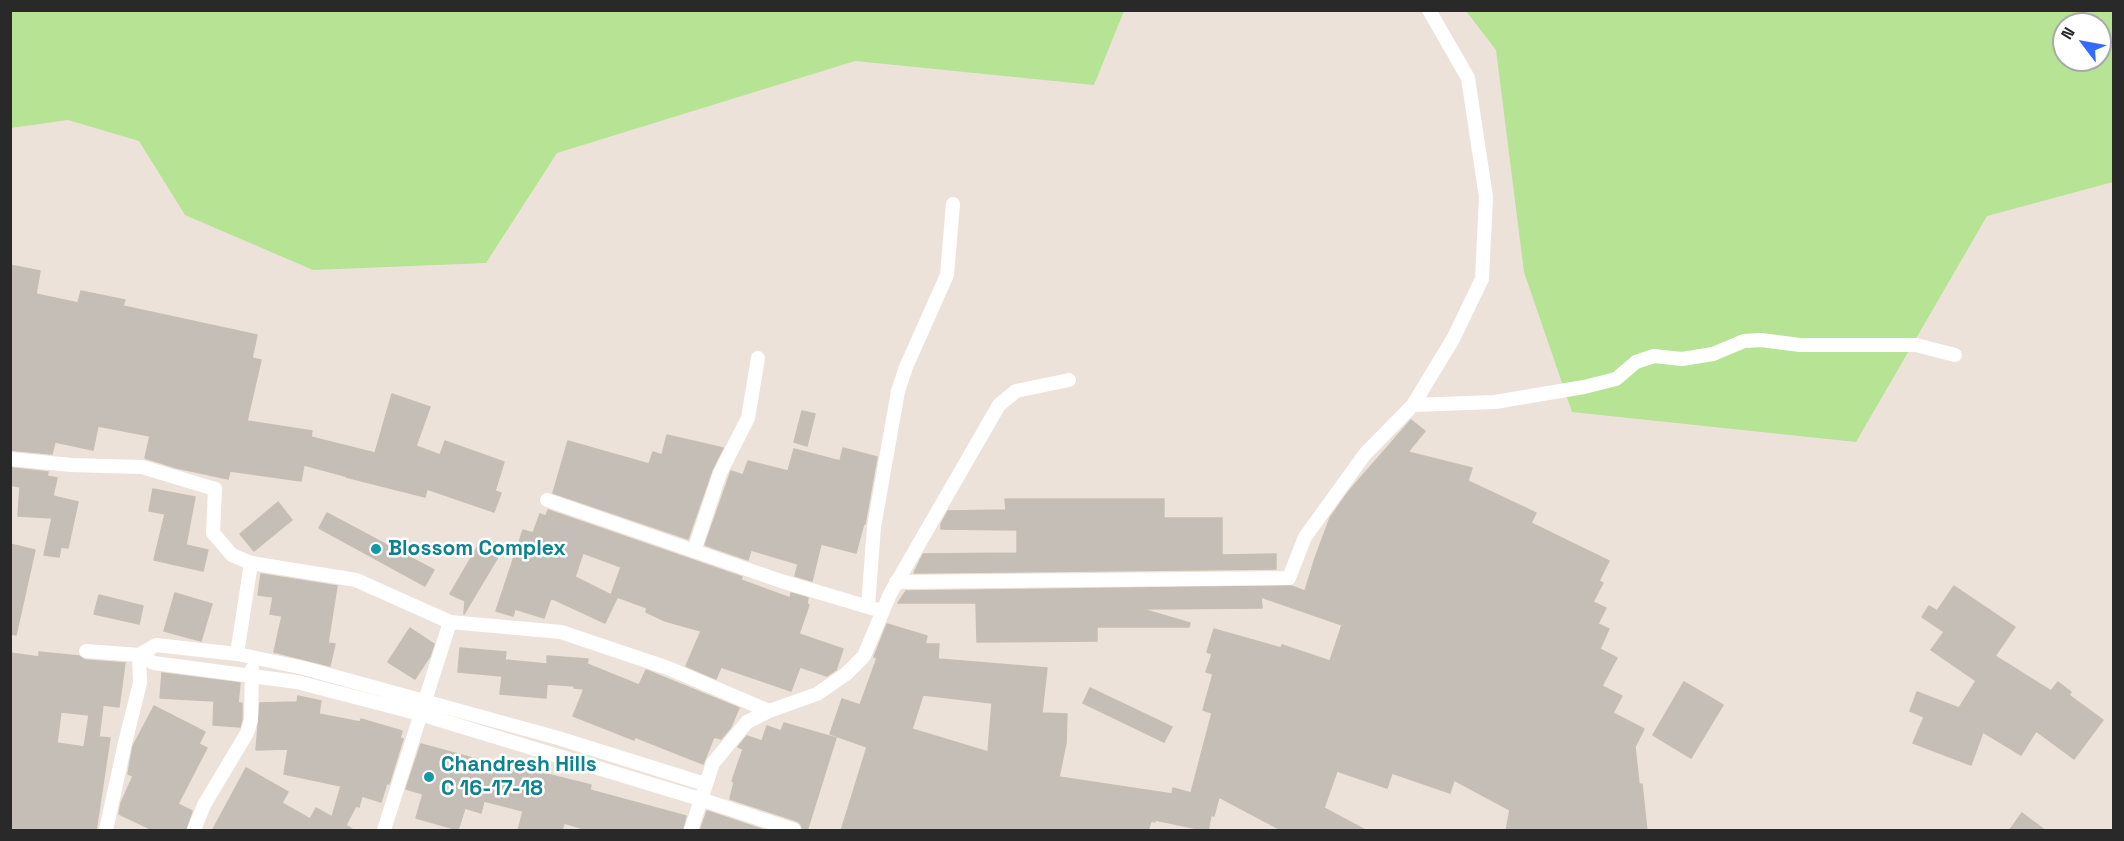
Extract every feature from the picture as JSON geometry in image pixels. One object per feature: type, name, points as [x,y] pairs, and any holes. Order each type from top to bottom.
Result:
[{"type":"street","points":[[896,582],[1289,578],[1305,537],[1365,454],[1413,405],[1454,339],[1482,279],[1486,197],[1468,78],[1429,10]]},
{"type":"street","points":[[868,606],[874,527],[898,391],[906,367],[947,275],[953,204]]},
{"type":"street","points":[[1413,405],[1495,402],[1584,387],[1616,379],[1636,362],[1654,356],[1682,359],[1713,354],[1744,341],[1761,340],[1800,345],[1917,345],[1955,355]]},
{"type":"street","points":[[694,551],[720,473],[748,418],[758,358]]},
{"type":"street","points":[[691,831],[713,763],[728,742],[747,722],[769,711],[817,694],[846,674],[864,656],[896,582],[999,405],[1016,391],[1069,380]]},
{"type":"street","points":[[10,459],[71,465],[142,467],[215,489],[213,533],[232,555],[251,563],[356,580],[450,622],[561,632],[668,668],[769,711]]},
{"type":"street","points":[[547,500],[781,580],[883,611]]},
{"type":"street","points":[[237,654],[251,563]]},
{"type":"street","points":[[384,831],[450,622]]},
{"type":"street","points":[[139,655],[156,645],[237,654],[304,668],[794,831]]},
{"type":"street","points":[[86,651],[139,655],[154,663],[297,682],[422,707],[558,738],[705,784]]},
{"type":"street","points":[[106,831],[124,743],[141,683],[139,655]]},
{"type":"street","points":[[194,831],[204,805],[247,733],[251,720],[251,676],[254,658]]},
{"type":"green space","points":[[10,11],[1124,11],[1094,85],[855,61],[557,153],[486,263],[313,270],[185,215],[139,141],[68,120],[11,128]]},
{"type":"green space","points":[[1466,11],[2113,11],[2113,182],[1987,216],[1856,442],[1572,412],[1524,272],[1496,50]]},
{"type":"building","points":[[10,265],[40,271],[36,294],[78,303],[81,291],[125,300],[123,306],[257,335],[252,358],[261,360],[247,421],[312,431],[311,437],[375,453],[392,394],[430,407],[416,446],[440,455],[445,441],[504,462],[495,491],[501,493],[494,512],[427,489],[425,497],[346,477],[348,474],[345,476],[304,465],[301,481],[230,471],[228,479],[177,468],[145,458],[150,436],[98,426],[93,450],[55,442],[52,454],[10,450]]},
{"type":"building","points":[[802,411],[815,414],[807,446],[794,442]]},
{"type":"building","points":[[1411,420],[1425,431],[1408,452],[1472,468],[1468,481],[1536,513],[1531,523],[1609,561],[1599,581],[1603,583],[1593,602],[1606,608],[1598,624],[1609,629],[1600,649],[1617,658],[1602,686],[1622,696],[1613,713],[1644,729],[1635,747],[1647,831],[1506,831],[1510,810],[1454,780],[1450,793],[1392,773],[1387,788],[1337,771],[1324,808],[1367,831],[1283,831],[1219,797],[1214,816],[1211,815],[1208,831],[1155,820],[1155,822],[1151,821],[1148,831],[841,831],[867,747],[830,734],[842,699],[860,705],[877,658],[874,657],[887,624],[927,636],[925,644],[939,644],[938,659],[1047,668],[1042,713],[1067,714],[1066,743],[1059,777],[1172,794],[1173,788],[1191,793],[1212,713],[1203,710],[1213,674],[1206,672],[1212,654],[1207,652],[1214,629],[1281,648],[1282,645],[1330,661],[1342,625],[1261,597],[1262,608],[1142,609],[1190,623],[1189,627],[1097,627],[1097,641],[977,642],[976,603],[898,603],[906,591],[1291,586],[1305,591],[1330,518],[1349,491]],"holes":[[[923,695],[992,703],[988,752],[912,729]]]},
{"type":"building","points":[[667,435],[723,448],[712,470],[688,539],[553,493],[568,441],[649,464],[653,452],[662,455]]},
{"type":"building","points":[[843,448],[877,457],[865,524],[856,553],[821,544],[812,581],[795,576],[798,564],[751,550],[748,560],[705,545],[731,471],[743,475],[748,461],[788,471],[794,449],[840,461]]},
{"type":"building","points":[[12,468],[48,472],[47,476],[57,478],[53,496],[78,502],[68,548],[61,547],[59,557],[44,555],[52,518],[18,516],[20,487],[10,485]]},
{"type":"building","points":[[153,489],[195,497],[186,545],[208,550],[203,571],[154,560],[165,514],[149,511]]},
{"type":"building","points":[[1005,499],[1164,499],[1164,518],[1222,518],[1222,555],[1276,554],[1276,569],[914,573],[923,554],[1017,553],[1017,530],[941,529],[941,524],[948,511],[1006,510]]},
{"type":"building","points":[[278,502],[292,520],[254,551],[240,534]]},
{"type":"building","points":[[548,510],[742,577],[741,580],[790,598],[791,593],[808,598],[807,604],[809,605],[799,634],[843,649],[836,670],[827,676],[800,667],[791,691],[721,667],[716,679],[686,666],[701,631],[665,621],[646,612],[647,608],[612,595],[617,598],[605,623],[551,598],[544,618],[515,609],[513,616],[496,611],[523,530],[533,533],[540,514],[546,516]],"holes":[[[583,553],[621,567],[611,595],[575,577]]]},
{"type":"building","name":"Blossom Complex","points":[[327,513],[434,570],[425,586],[319,528]]},
{"type":"building","points":[[10,544],[35,550],[16,635],[10,634]]},
{"type":"building","points":[[478,546],[498,557],[464,614],[465,601],[450,594]]},
{"type":"building","points":[[261,574],[337,586],[328,643],[335,644],[330,666],[274,652],[282,616],[270,614],[273,597],[258,595]]},
{"type":"building","points":[[1954,586],[2015,627],[1995,656],[2051,691],[2058,682],[2071,692],[2069,695],[2103,720],[2074,759],[2036,731],[2021,755],[1983,732],[1971,765],[1913,743],[1924,717],[1910,711],[1917,692],[1959,708],[1976,681],[1931,650],[1944,632],[1922,617],[1929,606],[1937,611]]},
{"type":"building","points":[[175,593],[212,604],[201,641],[164,631]]},
{"type":"building","points":[[99,595],[143,606],[139,624],[94,614]]},
{"type":"building","points":[[410,628],[434,644],[430,656],[415,679],[388,662]]},
{"type":"building","points":[[460,648],[506,652],[505,660],[547,664],[547,656],[588,659],[587,664],[639,685],[646,670],[739,708],[731,727],[721,739],[714,737],[703,764],[573,716],[584,689],[547,684],[546,698],[500,694],[502,676],[458,672]]},
{"type":"building","points":[[39,652],[79,656],[85,660],[125,663],[119,707],[103,705],[99,737],[110,738],[96,831],[10,831],[10,746],[13,729],[10,728],[10,653],[39,657]],"holes":[[[61,712],[89,715],[84,747],[57,743]]]},
{"type":"building","points":[[162,673],[240,683],[238,703],[242,703],[242,719],[240,727],[213,725],[214,701],[160,698]]},
{"type":"building","points":[[1684,682],[1723,705],[1691,758],[1653,735]]},
{"type":"building","points":[[1090,688],[1172,727],[1164,742],[1083,703]]},
{"type":"building","points":[[298,696],[321,701],[319,714],[360,722],[361,719],[402,731],[400,738],[403,739],[381,802],[362,796],[359,807],[356,806],[346,825],[355,831],[212,831],[246,768],[288,792],[282,803],[310,819],[316,808],[332,817],[341,786],[284,774],[288,749],[256,750],[260,703],[297,702]]},
{"type":"building","points":[[154,706],[205,732],[199,744],[207,748],[178,804],[192,811],[185,831],[155,831],[119,814],[121,803],[133,776],[128,774],[133,746]]},
{"type":"building","points":[[784,723],[836,738],[807,831],[803,831],[801,824],[797,821],[730,799],[734,782],[732,781],[743,749],[738,747],[747,736],[762,741],[767,726],[781,731]]},
{"type":"building","points":[[421,744],[517,770],[518,767],[591,785],[590,790],[686,816],[682,831],[591,831],[564,823],[562,831],[518,831],[523,811],[484,801],[481,813],[465,808],[458,830],[416,818],[423,794],[406,789]]},
{"type":"building","points":[[707,811],[767,831],[700,831]]},
{"type":"building","points":[[2022,813],[2046,831],[2009,831]]},
{"type":"place","name":"Blossom Complex","points":[[376,549]]},
{"type":"place","name":"Chandresh Hills C 16-17-18","points":[[429,777]]}]
